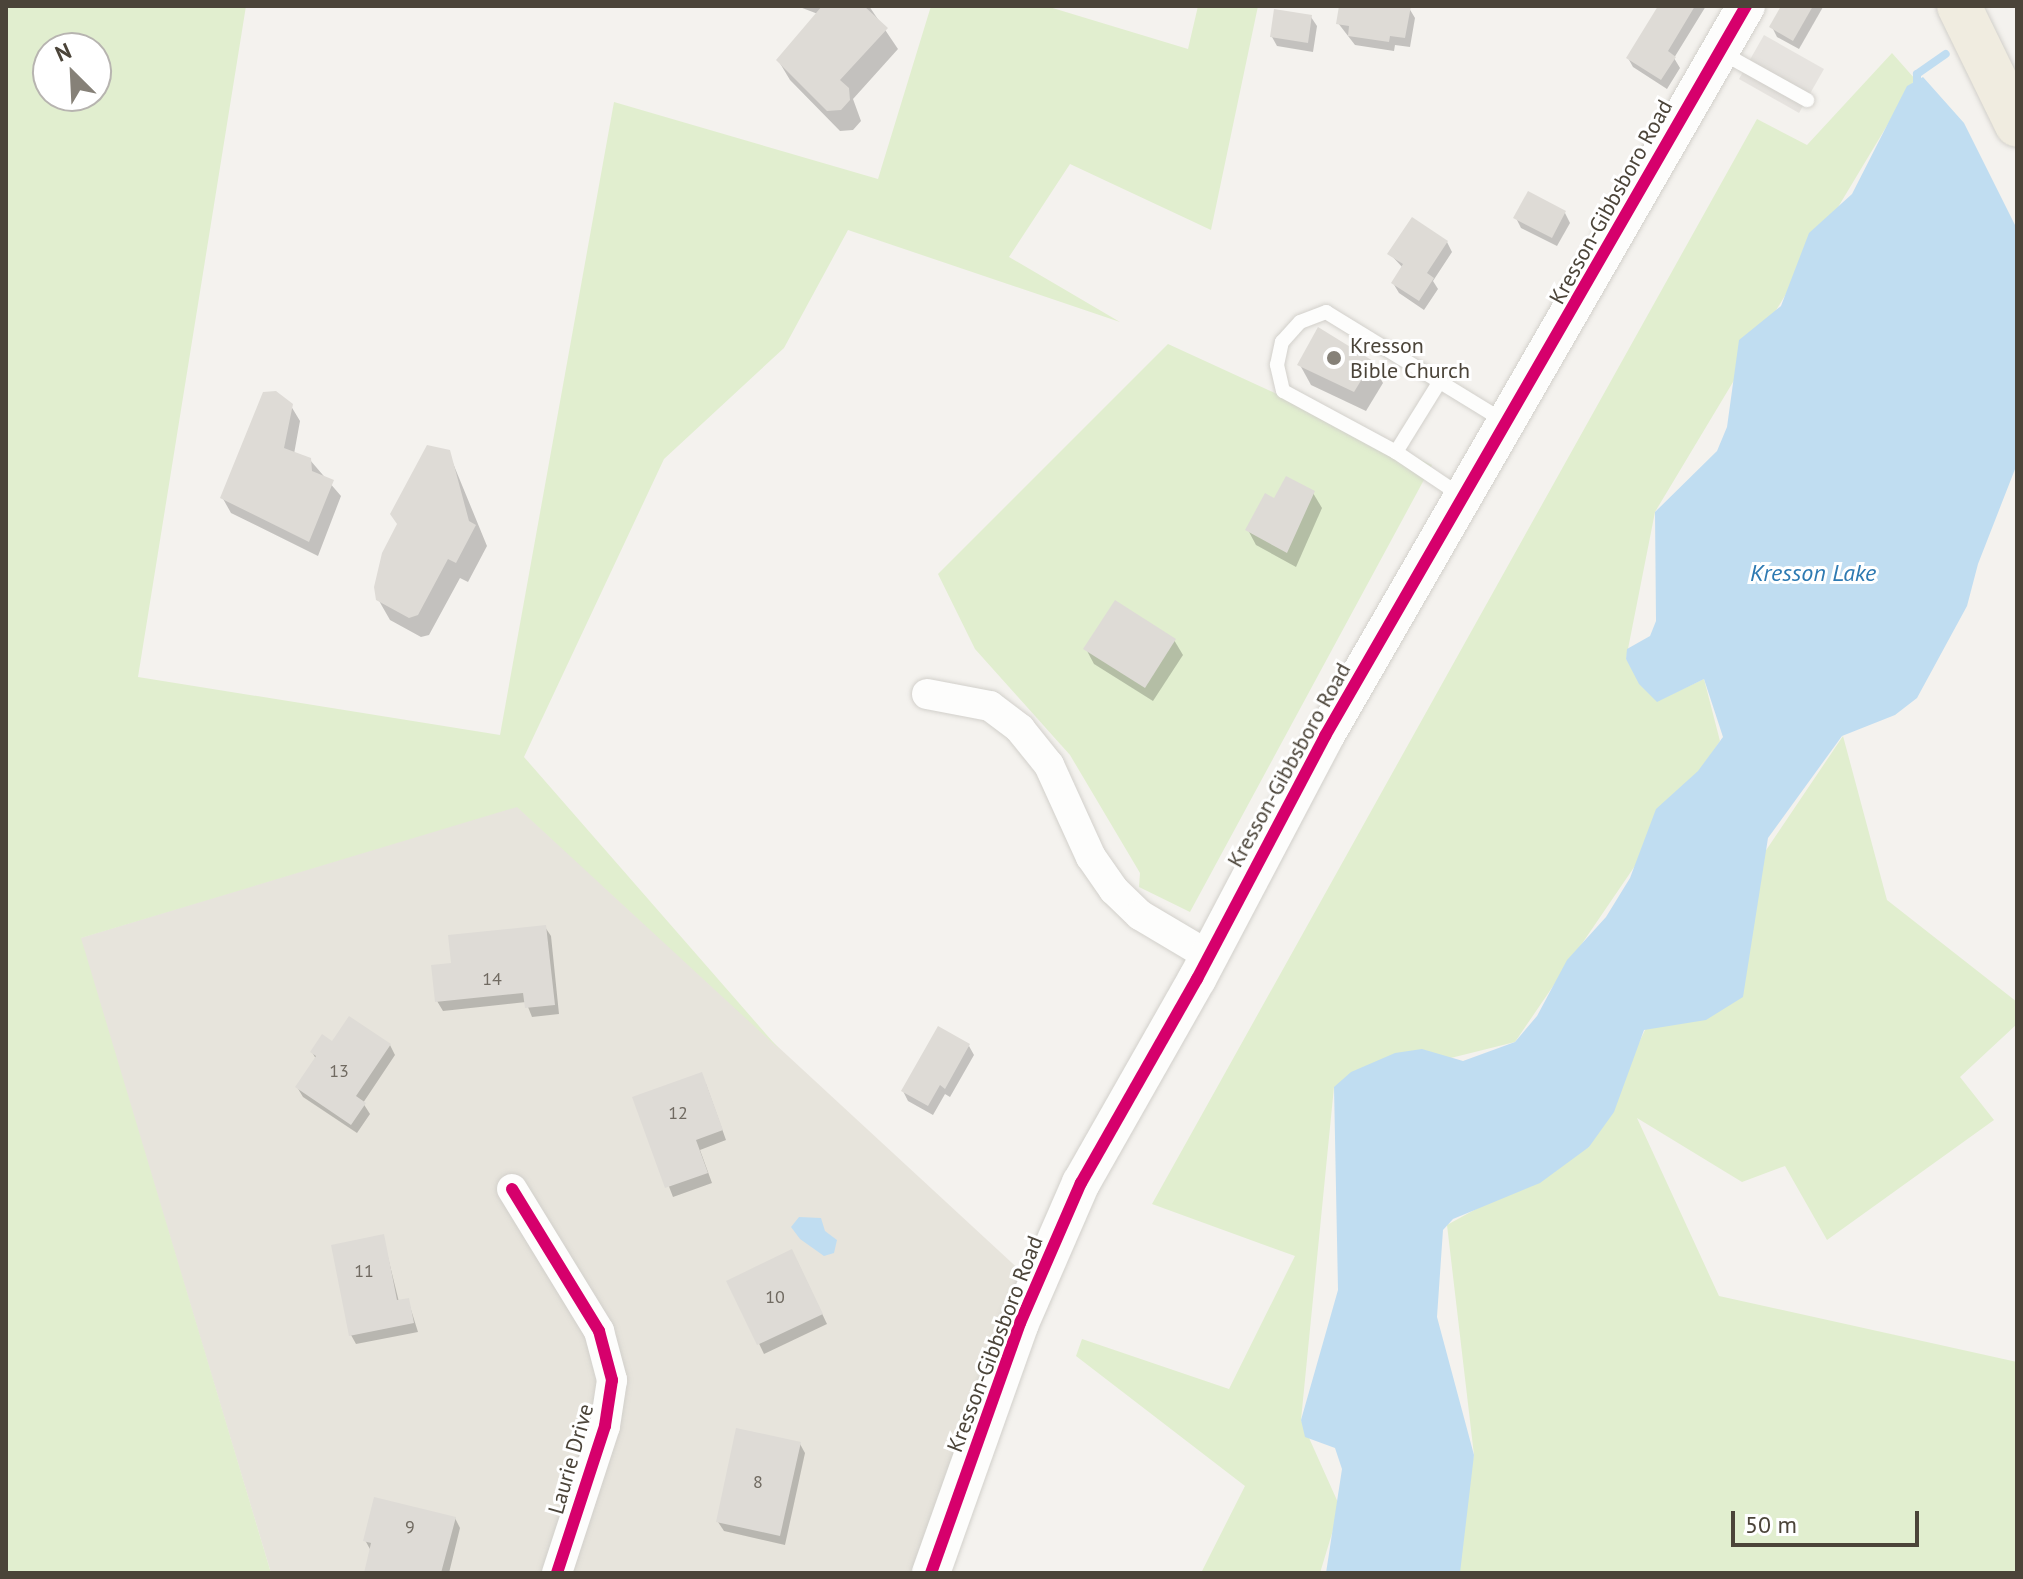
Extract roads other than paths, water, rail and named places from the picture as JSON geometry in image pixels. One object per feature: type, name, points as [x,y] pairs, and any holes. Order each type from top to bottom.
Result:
[{"type":"highway","points":[[1959,6],[2017,125]]},
{"type":"street","name":"Kresson-Gibbsboro Road","points":[[931,1573],[1020,1323],[1081,1183],[1209,956],[1325,736],[1746,6]]},
{"type":"street","points":[[927,694],[990,706],[1020,729],[1049,765],[1091,857],[1114,890],[1140,915],[1209,956]]},
{"type":"street","name":"Laurie Drive","points":[[512,1189],[599,1331],[612,1380],[605,1426],[557,1573]]},
{"type":"lane","points":[[1719,51],[1807,100]]},
{"type":"lane","points":[[1463,497],[1396,452],[1283,391],[1277,365],[1285,339],[1300,322],[1326,312],[1507,423]]},
{"type":"lane","points":[[1396,452],[1440,381]]},
{"type":"water","name":"Kresson Lake","points":[[1923,77],[1964,123],[2017,229],[2017,464],[1978,564],[1967,606],[1917,698],[1895,715],[1842,736],[1768,838],[1743,997],[1706,1020],[1644,1030],[1614,1112],[1589,1147],[1540,1183],[1453,1219],[1443,1230],[1437,1317],[1474,1455],[1460,1573],[1326,1573],[1342,1469],[1335,1448],[1305,1437],[1301,1420],[1338,1290],[1334,1087],[1351,1072],[1395,1053],[1422,1049],[1463,1061],[1515,1042],[1537,1016],[1567,960],[1606,917],[1630,878],[1656,809],[1698,771],[1723,737],[1704,679],[1657,702],[1639,684],[1626,659],[1627,649],[1650,636],[1656,621],[1655,512],[1717,451],[1727,427],[1739,340],[1781,306],[1809,233],[1852,194],[1907,86]]},
{"type":"water","points":[[799,1217],[821,1218],[825,1231],[837,1240],[834,1253],[824,1256],[800,1239],[791,1227]]},
{"type":"waterway","points":[[1917,88],[1917,74],[1946,54]]},
{"type":"place","name":"Kresson Bible Church","points":[[1334,358]]}]
